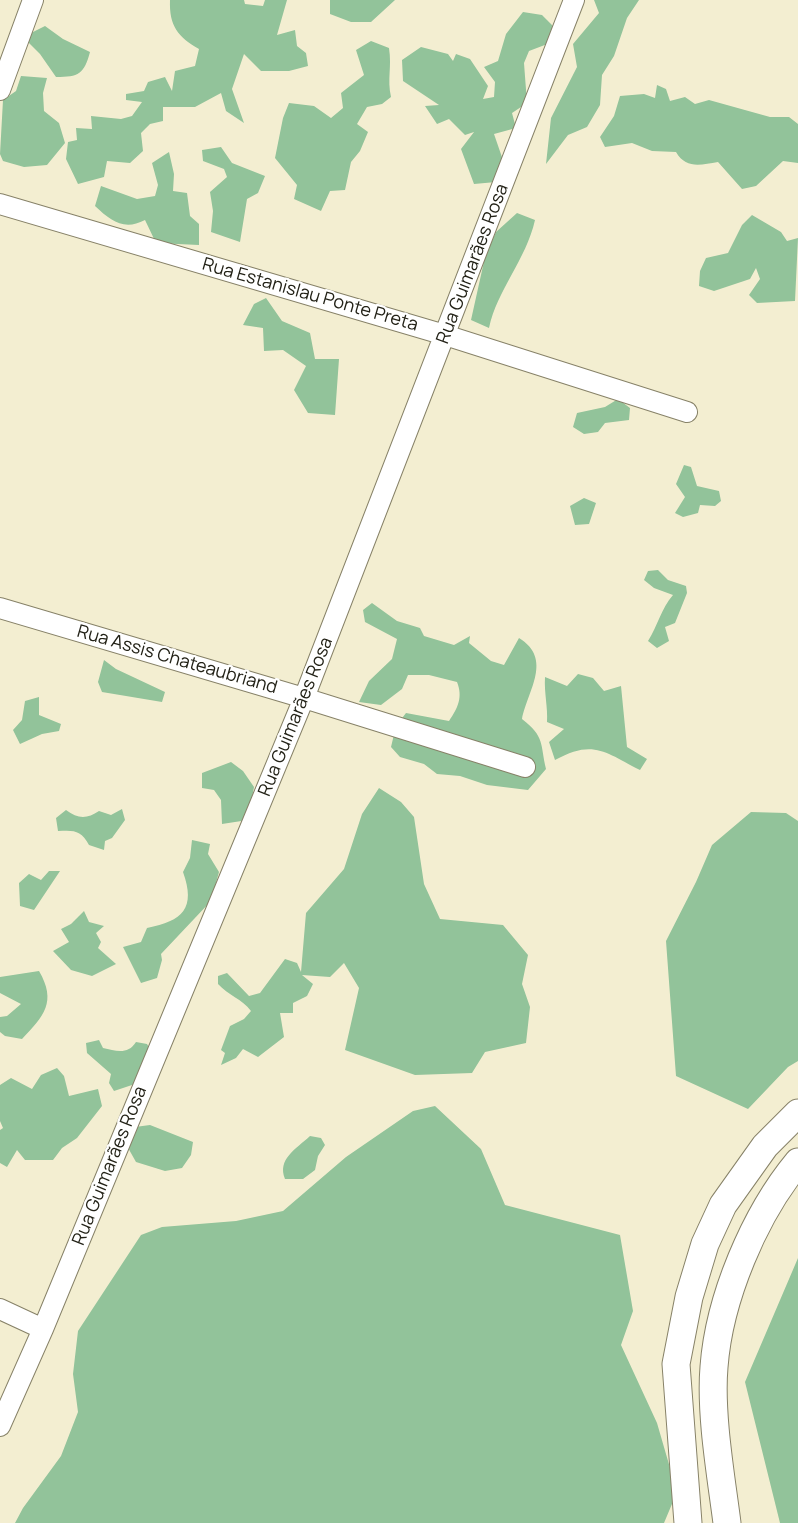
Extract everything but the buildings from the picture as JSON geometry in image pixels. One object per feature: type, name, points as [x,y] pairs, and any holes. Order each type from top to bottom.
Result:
[{"type":"main road","points":[[688,1523],[676,1364],[689,1297],[705,1244],[723,1205],[765,1146],[798,1113]]},
{"type":"main road","points":[[727,1523],[718,1453],[714,1369],[719,1328],[733,1281],[765,1211],[798,1162]]},
{"type":"street","points":[[0,90],[33,0]]},
{"type":"street","name":"Rua Guimarães Rosa","points":[[0,1426],[43,1329],[304,698],[574,0]]},
{"type":"street","name":"Rua Estanislau Ponte Preta","points":[[0,204],[446,335],[687,412]]},
{"type":"street","name":"Rua Assis Chateaubriand","points":[[0,608],[304,698],[525,767]]},
{"type":"street","points":[[0,1309],[43,1329]]},
{"type":"green space","points":[[170,0],[244,0],[245,4],[263,6],[265,0],[287,0],[277,35],[295,30],[297,46],[306,53],[308,66],[289,71],[261,71],[244,54],[232,89],[244,123],[226,111],[221,93],[195,107],[163,107],[163,121],[150,124],[141,133],[143,151],[130,163],[107,161],[104,177],[78,184],[66,159],[68,142],[77,140],[76,128],[92,129],[91,116],[121,119],[132,116],[142,102],[126,100],[126,94],[144,91],[148,82],[165,77],[172,91],[175,71],[195,66],[199,49],[185,40],[176,30],[171,17]]},
{"type":"green space","points":[[330,0],[395,0],[371,22],[351,22],[330,14]]},
{"type":"green space","points":[[594,0],[639,0],[627,18],[614,56],[602,75],[600,105],[587,127],[568,135],[546,164],[551,118],[577,67],[573,44],[599,13]]},
{"type":"green space","points":[[523,12],[542,15],[553,26],[550,43],[529,51],[524,63],[527,103],[512,113],[516,128],[494,134],[505,166],[496,182],[474,184],[461,149],[474,132],[465,135],[449,119],[437,124],[425,106],[439,105],[403,81],[402,60],[421,47],[448,54],[453,61],[456,54],[470,59],[488,86],[483,99],[494,97],[495,82],[484,67],[498,61],[506,34]]},
{"type":"green space","points":[[45,26],[63,39],[90,52],[83,70],[75,75],[56,77],[40,54],[23,37]]},
{"type":"green space","points":[[371,41],[389,48],[391,97],[382,104],[367,107],[357,124],[368,132],[360,151],[351,162],[345,190],[330,191],[321,211],[294,199],[297,185],[275,158],[283,118],[289,103],[314,106],[331,118],[343,108],[341,93],[364,75],[356,50]]},
{"type":"green space","points":[[21,76],[47,78],[43,93],[44,111],[59,123],[65,143],[47,165],[24,167],[3,161],[0,154],[3,100],[16,91]]},
{"type":"green space","points":[[657,85],[666,89],[670,101],[685,97],[695,104],[709,100],[770,117],[789,117],[798,124],[798,163],[783,161],[756,186],[742,189],[718,162],[699,165],[689,163],[676,152],[652,151],[632,143],[605,147],[600,137],[614,116],[620,96],[644,94],[655,98]]},
{"type":"green space","points":[[221,147],[232,163],[265,176],[258,193],[247,199],[240,242],[211,232],[213,211],[210,192],[227,177],[224,169],[203,161],[202,150]]},
{"type":"green space","points":[[169,152],[174,174],[173,191],[187,193],[190,216],[199,224],[199,245],[156,243],[145,220],[131,225],[118,223],[95,206],[101,186],[137,199],[155,196],[158,185],[152,163]]},
{"type":"green space","points":[[517,213],[535,220],[531,235],[498,301],[489,328],[471,320],[485,257],[496,232]]},
{"type":"green space","points":[[752,215],[781,232],[787,241],[798,238],[795,301],[757,303],[749,295],[760,279],[756,268],[750,279],[714,291],[699,286],[700,271],[706,258],[728,253],[742,225]]},
{"type":"green space","points":[[266,298],[282,321],[310,333],[315,359],[339,359],[335,415],[308,413],[294,390],[306,366],[283,350],[264,351],[263,328],[243,325],[254,304]]},
{"type":"green space","points":[[618,399],[630,408],[629,420],[605,423],[598,432],[584,434],[573,427],[577,413],[605,407]]},
{"type":"green space","points":[[684,465],[691,467],[697,486],[719,491],[721,501],[715,506],[700,505],[698,513],[683,517],[675,513],[685,497],[676,484]]},
{"type":"green space","points":[[584,498],[596,503],[589,524],[575,525],[570,506]]},
{"type":"green space","points":[[658,570],[668,580],[686,586],[687,593],[675,623],[665,627],[669,641],[657,648],[648,641],[673,595],[654,588],[644,580],[648,571]]},
{"type":"green space","points":[[372,603],[397,621],[420,628],[424,636],[454,645],[470,636],[469,643],[491,661],[504,665],[519,638],[529,646],[535,655],[536,676],[522,719],[538,736],[546,769],[528,790],[487,785],[460,776],[437,774],[424,764],[400,757],[391,747],[396,726],[406,713],[449,721],[457,707],[460,693],[457,682],[429,675],[408,675],[402,689],[381,705],[359,702],[369,681],[392,659],[397,639],[365,622],[363,610]]},
{"type":"green space","points":[[104,660],[116,669],[165,692],[162,702],[102,692],[98,682]]},
{"type":"green space","points":[[578,674],[593,678],[604,691],[621,686],[627,747],[647,759],[640,770],[599,750],[579,750],[555,760],[549,742],[564,729],[547,722],[545,677],[567,686]]},
{"type":"green space","points":[[39,697],[39,715],[61,724],[59,731],[42,734],[20,744],[13,730],[22,720],[25,701]]},
{"type":"green space","points":[[231,762],[243,771],[254,787],[248,820],[222,824],[221,800],[214,790],[202,788],[202,773]]},
{"type":"green space","points":[[379,788],[401,802],[414,817],[424,884],[440,919],[503,925],[528,955],[522,984],[530,1007],[526,1043],[485,1052],[472,1073],[415,1075],[345,1050],[359,988],[344,963],[330,977],[302,975],[313,984],[307,996],[293,1003],[293,1013],[280,1013],[284,1037],[258,1057],[243,1049],[236,1058],[221,1065],[225,1053],[221,1050],[230,1026],[244,1019],[251,1011],[218,984],[218,976],[227,973],[249,996],[260,993],[285,959],[297,963],[301,972],[306,913],[344,869],[362,814]]},
{"type":"green space","points":[[122,809],[125,820],[112,838],[105,841],[104,850],[89,845],[77,832],[58,831],[56,818],[66,810],[82,817],[99,811],[111,815]]},
{"type":"green space","points":[[751,812],[786,813],[798,821],[798,1061],[788,1067],[748,1109],[676,1076],[666,941],[712,845]]},
{"type":"green space","points":[[192,840],[210,844],[208,854],[219,872],[211,901],[161,954],[162,960],[157,978],[141,983],[123,947],[141,942],[147,928],[170,921],[183,911],[188,895],[183,872],[190,858]]},
{"type":"green space","points":[[49,871],[60,871],[34,910],[20,906],[19,883],[29,874],[41,880]]},
{"type":"green space","points":[[84,911],[89,922],[104,926],[96,933],[101,942],[98,948],[116,964],[92,976],[71,970],[53,951],[69,942],[61,929],[71,924]]},
{"type":"green space","points":[[39,971],[47,991],[46,1008],[42,1016],[22,1039],[5,1036],[0,1032],[0,1017],[7,1016],[21,1004],[0,993],[0,977]]},
{"type":"green space","points":[[99,1040],[103,1048],[117,1051],[129,1049],[136,1042],[147,1044],[150,1049],[135,1084],[114,1091],[109,1083],[111,1074],[87,1053],[86,1043]]},
{"type":"green space","points":[[57,1068],[64,1076],[69,1096],[98,1089],[102,1106],[77,1138],[62,1148],[53,1160],[25,1160],[17,1150],[7,1167],[0,1163],[0,1130],[3,1128],[0,1121],[0,1085],[11,1078],[32,1089],[41,1075]]},
{"type":"green space","points":[[435,1106],[481,1149],[505,1205],[620,1235],[633,1311],[621,1345],[657,1423],[677,1492],[664,1523],[15,1523],[23,1508],[61,1456],[78,1412],[73,1374],[78,1331],[141,1235],[162,1227],[236,1221],[283,1211],[346,1157],[413,1111]]},
{"type":"green space","points":[[150,1125],[193,1142],[191,1155],[182,1168],[165,1171],[136,1162],[127,1146],[135,1127]]},
{"type":"green space","points":[[310,1136],[321,1138],[325,1145],[318,1156],[315,1170],[303,1179],[285,1179],[283,1172],[286,1160]]},
{"type":"green space","points":[[798,1258],[798,1523],[780,1523],[745,1382]]}]
